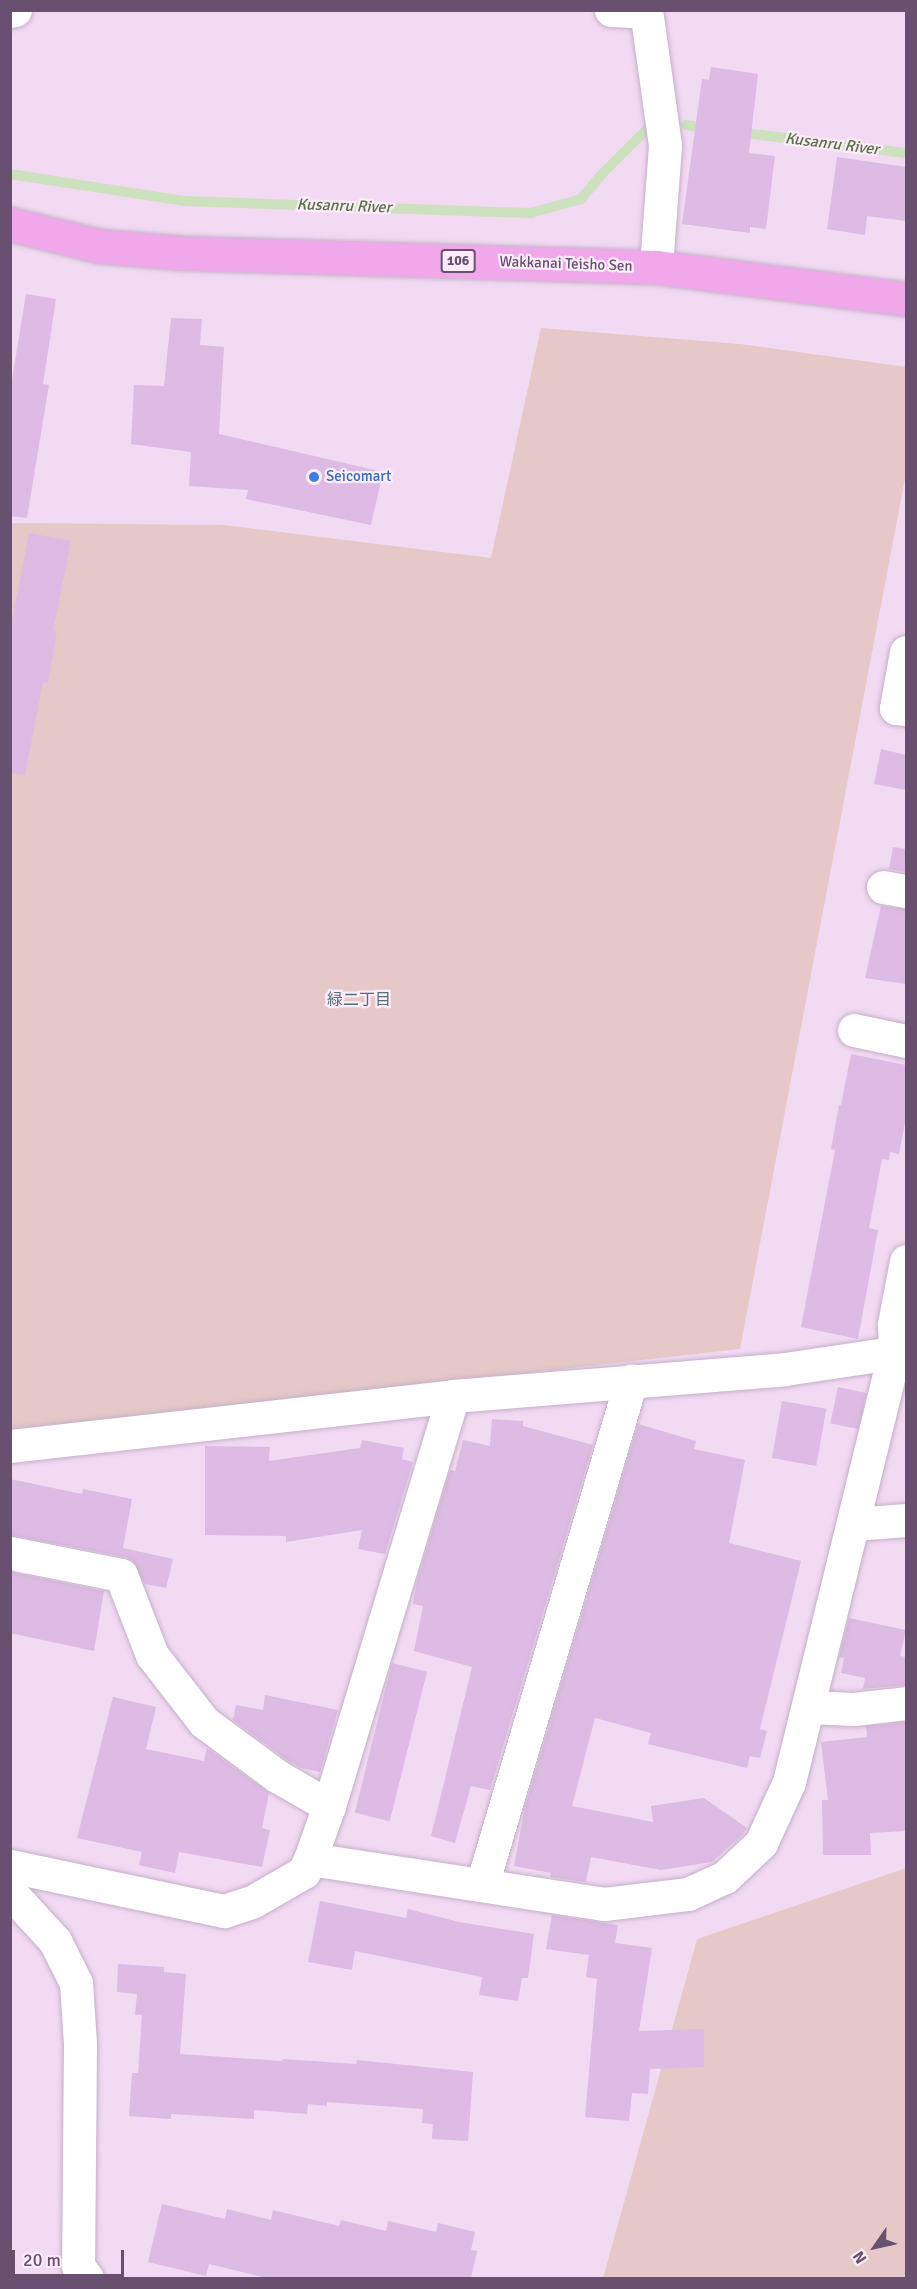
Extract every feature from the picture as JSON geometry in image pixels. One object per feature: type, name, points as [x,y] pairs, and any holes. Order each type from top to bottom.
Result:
[{"type":"main road","name":"Wakkanai Teisho Sen","points":[[10,224],[99,246],[183,253],[656,267],[906,299]]},
{"type":"street","points":[[10,11],[15,10]]},
{"type":"street","points":[[611,10],[646,11],[665,146],[656,267]]},
{"type":"street","points":[[906,652],[896,708],[906,709]]},
{"type":"street","points":[[854,1030],[906,1041]]},
{"type":"street","points":[[310,1859],[604,1904],[688,1894],[725,1877],[761,1842],[789,1782],[854,1524],[901,1352],[894,1324],[906,1261]]},
{"type":"street","points":[[10,1446],[453,1396],[784,1370],[901,1352]]},
{"type":"street","points":[[482,1885],[631,1381]]},
{"type":"street","points":[[10,1866],[224,1911],[252,1902],[304,1872],[329,1806],[453,1396]]},
{"type":"street","points":[[854,1524],[906,1520]]},
{"type":"street","points":[[10,1553],[121,1575],[152,1655],[204,1722],[277,1776],[329,1806]]},
{"type":"street","points":[[808,1707],[854,1709],[906,1703]]},
{"type":"street","points":[[10,1893],[55,1941],[76,1983],[80,2044],[78,2266],[87,2278]]},
{"type":"shaded area","points":[[11,11],[906,11],[906,1868],[697,1939],[603,2278],[11,2278]]},
{"type":"shaded area","points":[[541,328],[740,344],[906,367],[906,473],[740,1349],[11,1431],[11,523],[223,525],[491,558]]},
{"type":"shaded area","points":[[906,1868],[906,2278],[603,2278],[697,1939]]},
{"type":"building","points":[[711,67],[758,74],[749,153],[775,156],[766,229],[750,227],[750,233],[682,224],[702,79],[709,80]]},
{"type":"building","points":[[837,157],[906,167],[906,221],[867,216],[865,235],[827,229]]},
{"type":"building","points":[[26,294],[56,299],[43,384],[49,385],[27,518],[10,516],[10,392]]},
{"type":"building","points":[[171,318],[202,319],[200,345],[224,347],[219,434],[383,472],[371,525],[246,499],[248,490],[189,486],[191,452],[131,444],[134,385],[164,386]]},
{"type":"building","points":[[29,533],[71,541],[53,631],[57,631],[48,683],[43,682],[25,775],[10,773],[10,631]]},
{"type":"building","points":[[881,749],[906,755],[906,790],[874,784]]},
{"type":"building","points":[[893,847],[906,849],[906,872],[889,869]]},
{"type":"building","points":[[881,906],[906,909],[906,984],[865,978]]},
{"type":"building","points":[[851,1054],[906,1065],[906,1118],[899,1154],[890,1152],[889,1160],[882,1159],[869,1228],[878,1230],[858,1339],[801,1327],[835,1150],[831,1149],[839,1105],[841,1105]]},
{"type":"building","points":[[838,1387],[866,1393],[859,1429],[830,1423]]},
{"type":"building","points":[[782,1401],[826,1409],[816,1466],[772,1458]]},
{"type":"building","points":[[492,1419],[523,1421],[523,1426],[593,1445],[490,1790],[471,1786],[455,1843],[431,1836],[472,1667],[414,1651],[423,1606],[413,1604],[417,1581],[450,1470],[455,1471],[463,1440],[490,1446]]},
{"type":"building","points":[[638,1424],[696,1441],[694,1449],[745,1460],[729,1543],[801,1561],[760,1729],[767,1731],[760,1758],[750,1756],[747,1768],[648,1744],[651,1733],[595,1718],[572,1806],[653,1822],[651,1806],[704,1798],[747,1828],[744,1833],[712,1862],[661,1870],[591,1857],[586,1882],[550,1877],[551,1873],[514,1866],[525,1807]]},
{"type":"building","points":[[362,1440],[404,1448],[402,1459],[413,1462],[385,1554],[358,1549],[362,1530],[286,1542],[286,1536],[205,1535],[205,1446],[270,1447],[269,1461],[360,1448]]},
{"type":"building","points":[[10,1479],[82,1494],[83,1489],[132,1499],[123,1548],[173,1559],[166,1588],[145,1584],[133,1561],[125,1557],[10,1535]]},
{"type":"building","points":[[10,1572],[104,1591],[94,1651],[10,1633]]},
{"type":"building","points":[[849,1618],[906,1630],[900,1656],[906,1657],[906,1685],[863,1689],[865,1678],[841,1673],[844,1658],[839,1657]]},
{"type":"building","points":[[392,1663],[427,1672],[390,1821],[355,1812]]},
{"type":"building","points":[[265,1695],[338,1710],[320,1772],[301,1768],[287,1760],[233,1720],[236,1705],[263,1710]]},
{"type":"building","points":[[113,1697],[156,1707],[146,1749],[204,1761],[207,1748],[269,1793],[262,1828],[270,1830],[262,1867],[179,1852],[175,1873],[139,1865],[142,1852],[77,1838]]},
{"type":"building","points":[[906,1722],[906,1831],[870,1833],[871,1855],[823,1855],[822,1800],[828,1800],[821,1742],[867,1737],[866,1726]]},
{"type":"building","points":[[320,1901],[406,1918],[408,1909],[459,1922],[534,1934],[528,1978],[522,1978],[518,2001],[479,1995],[482,1977],[355,1951],[352,1970],[308,1962]]},
{"type":"building","points":[[552,1915],[618,1925],[615,1943],[652,1948],[639,2031],[704,2029],[704,2067],[650,2069],[648,2094],[632,2093],[629,2121],[585,2117],[597,1979],[586,1977],[589,1955],[546,1949]]},
{"type":"building","points":[[118,1964],[164,1967],[164,1972],[186,1974],[180,2054],[356,2064],[357,2060],[473,2072],[468,2141],[432,2139],[433,2124],[422,2123],[423,2109],[327,2102],[327,2106],[308,2104],[307,2114],[254,2110],[254,2119],[171,2114],[171,2119],[129,2116],[132,2073],[138,2073],[142,2015],[135,2015],[137,1994],[117,1992]]},
{"type":"building","points":[[162,2204],[225,2219],[227,2209],[271,2220],[273,2210],[339,2226],[341,2220],[386,2231],[388,2221],[436,2232],[438,2223],[475,2232],[471,2250],[477,2251],[471,2278],[266,2278],[209,2264],[206,2276],[148,2262]]},
{"type":"waterway","name":"Kusanru River","points":[[686,125],[710,128]]},
{"type":"waterway","name":"Kusanru River","points":[[10,174],[184,201],[531,213],[581,199],[601,175],[647,129]]},
{"type":"waterway","name":"Kusanru River","points":[[737,132],[906,153]]},
{"type":"place","name":"Seicomart","points":[[314,477]]},
{"type":"district","name":"緑二丁目","points":[[359,1000]]}]
